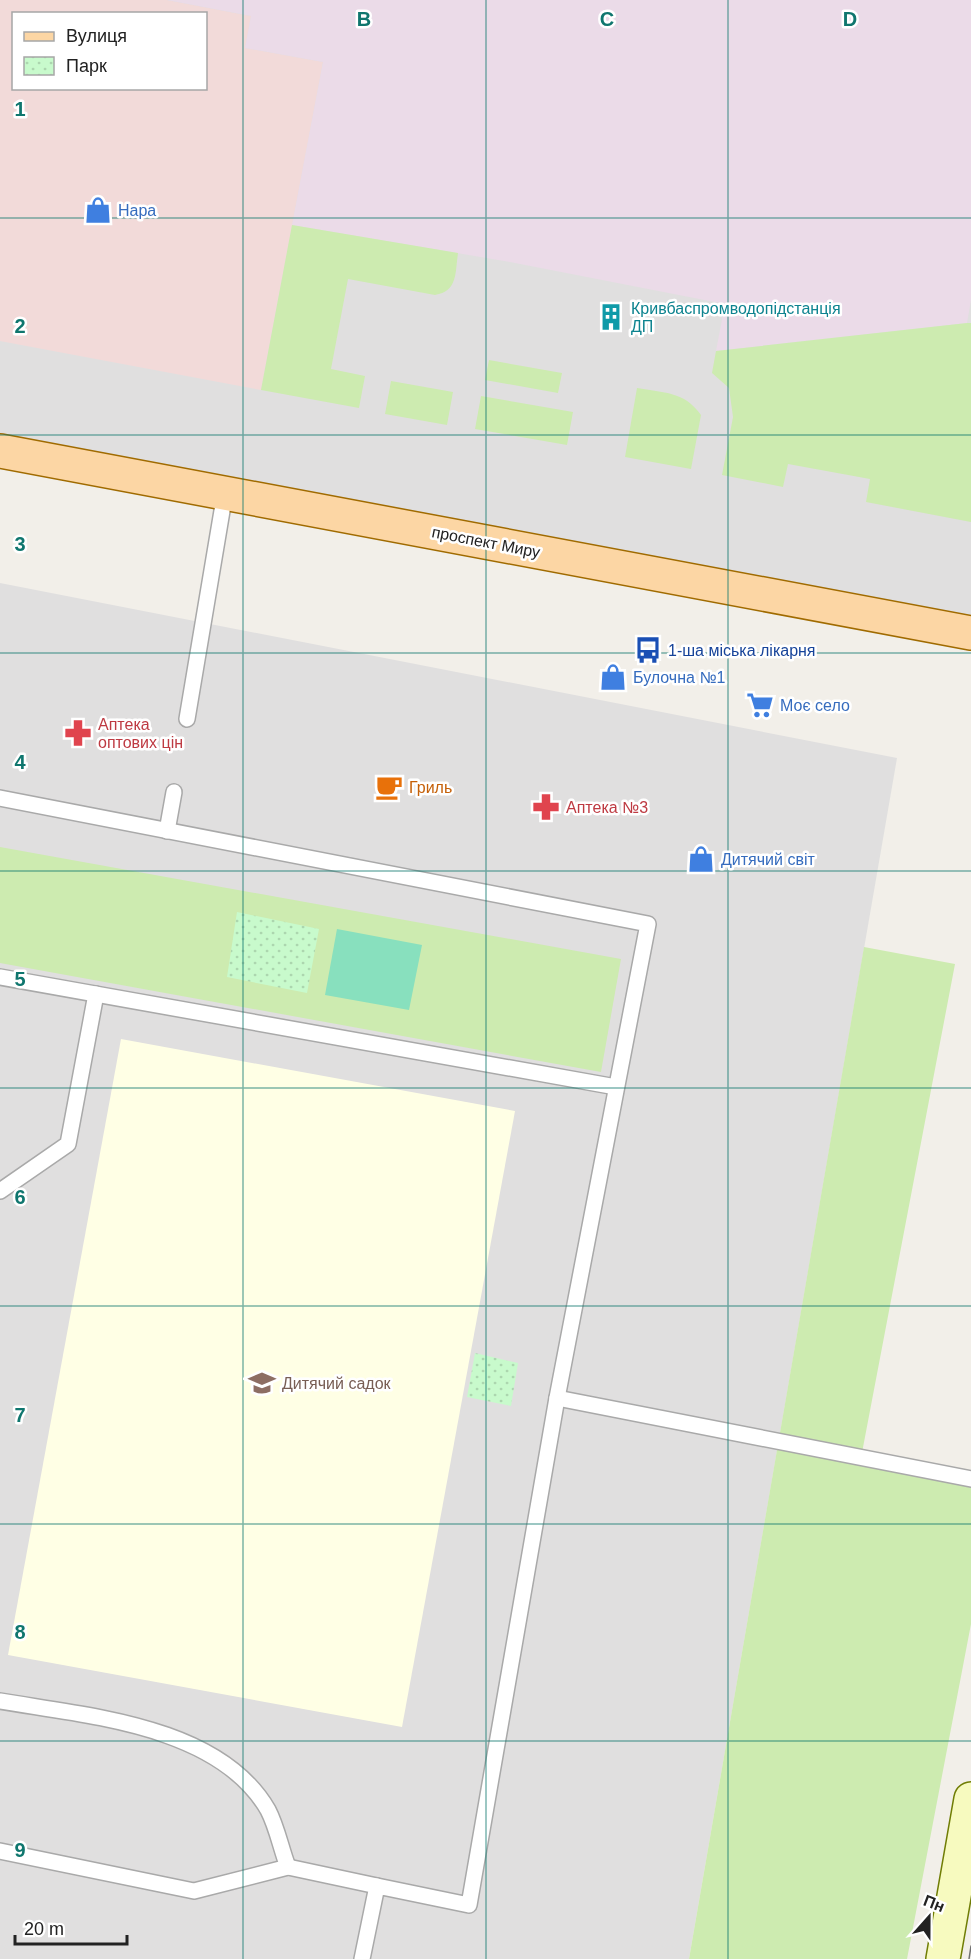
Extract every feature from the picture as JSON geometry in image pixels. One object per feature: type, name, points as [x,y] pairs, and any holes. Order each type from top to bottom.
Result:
[{"type":"main road","name":"проспект Миру","points":[[0,452],[971,633]]},
{"type":"main road","points":[[943,1959],[971,1799]]},
{"type":"lane","points":[[187,718],[225,493]]},
{"type":"lane","points":[[167,831],[174,792]]},
{"type":"lane","points":[[0,798],[648,924],[557,1398],[469,1905],[288,1867],[194,1891],[0,1851]]},
{"type":"lane","points":[[0,977],[616,1087]]},
{"type":"lane","points":[[0,1191],[68,1144],[96,994]]},
{"type":"lane","points":[[557,1398],[971,1479]]},
{"type":"lane","points":[[0,1701],[134,1725],[212,1755],[244,1779],[268,1811],[288,1867]]},
{"type":"lane","points":[[362,1959],[377,1886]]},
{"type":"shaded area","points":[[0,0],[971,0],[971,633],[0,451]]},
{"type":"shaded area","points":[[0,0],[167,0],[251,16],[245,48],[323,62],[261,390],[0,341]]},
{"type":"shaded area","points":[[167,0],[971,0],[971,300],[967,323],[716,351],[725,304],[510,262],[292,225],[323,62],[245,48],[251,16]]},
{"type":"shaded area","points":[[0,583],[897,758],[689,1959],[0,1959]]},
{"type":"shaded area","name":"Дитячий садок","points":[[121,1039],[515,1111],[402,1727],[8,1655]]},
{"type":"green space","points":[[292,225],[458,253],[452,285],[448,290],[435,295],[348,279],[331,369],[365,376],[359,408],[261,390]]},
{"type":"green space","points":[[971,323],[971,522],[866,502],[870,479],[788,464],[783,487],[722,475],[733,417],[729,388],[712,373],[716,351]]},
{"type":"green space","points":[[489,360],[562,373],[558,393],[485,380]]},
{"type":"green space","points":[[391,381],[453,392],[447,425],[385,414]]},
{"type":"green space","points":[[637,388],[673,394],[688,401],[701,415],[691,469],[625,457]]},
{"type":"green space","points":[[481,396],[573,412],[567,445],[475,429]]},
{"type":"green space","points":[[0,847],[621,959],[601,1072],[0,963]]},
{"type":"green space","points":[[237,912],[319,929],[307,993],[227,977]]},
{"type":"green space","points":[[337,929],[422,945],[409,1010],[325,995]]},
{"type":"green space","points":[[864,947],[955,964],[861,1458],[971,1479],[971,1624],[907,1959],[689,1959]]},
{"type":"green space","points":[[475,1353],[518,1363],[511,1406],[467,1397]]},
{"type":"tram line","points":[[969,1959],[971,1946]]},
{"type":"place","name":"Нара","points":[[98,210]]},
{"type":"place","name":"Кривбаспромводопідстанція ДП","points":[[611,317]]},
{"type":"place","name":"1-ша міська лікарня","points":[[648,650]]},
{"type":"place","name":"Булочна №1","points":[[613,677]]},
{"type":"place","name":"Моє село","points":[[760,705]]},
{"type":"place","name":"Аптека оптових цін","points":[[78,733]]},
{"type":"place","name":"Гриль","points":[[389,787]]},
{"type":"place","name":"Аптека №3","points":[[546,807]]},
{"type":"place","name":"Дитячий світ","points":[[701,859]]},
{"type":"place","name":"Дитячий садок","points":[[262,1383]]}]
